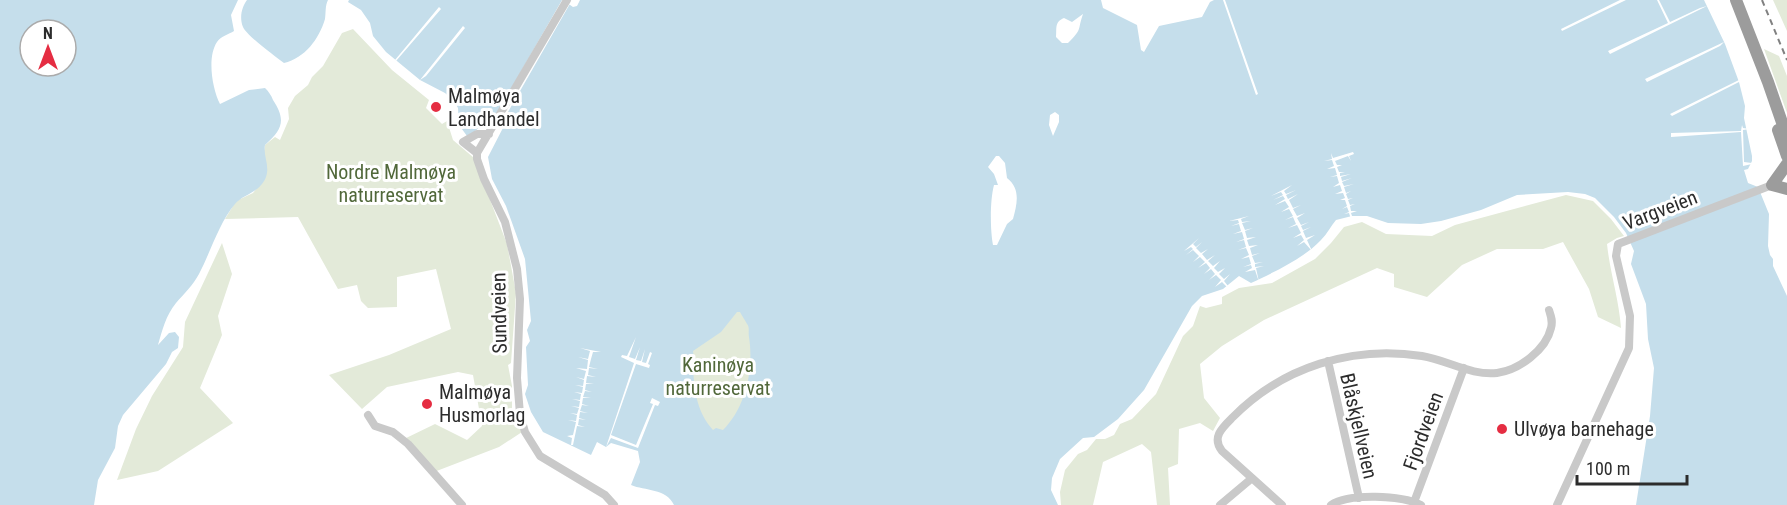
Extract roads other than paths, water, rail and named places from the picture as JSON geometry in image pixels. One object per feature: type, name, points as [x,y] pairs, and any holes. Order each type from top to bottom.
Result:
[{"type":"highway","points":[[1736,0],[1787,137]]},
{"type":"highway","points":[[1757,57],[1763,85],[1787,156]]},
{"type":"highway","points":[[1787,164],[1769,186],[1787,189]]},
{"type":"street","points":[[477,153],[567,0]]},
{"type":"street","name":"Sundveien","points":[[489,134],[477,134],[463,142],[477,153],[484,179],[505,222],[517,269],[520,299],[517,378],[520,414],[525,432],[540,456],[605,495],[614,505]]},
{"type":"street","name":"Vargveien","points":[[1559,502],[1629,348],[1629,308],[1616,251],[1618,244],[1769,186]]},
{"type":"street","points":[[1282,505],[1251,479],[1218,446],[1218,434],[1242,408],[1269,387],[1328,361],[1369,354],[1421,356],[1464,368],[1490,373],[1499,372],[1515,367],[1537,351],[1549,335],[1552,320],[1549,310]]},
{"type":"street","name":"Blåskjellveien","points":[[1328,361],[1359,498]]},
{"type":"street","name":"Fjordveien","points":[[1416,504],[1464,368]]},
{"type":"street","points":[[368,415],[375,426],[393,432],[408,444],[462,505]]},
{"type":"street","points":[[1220,505],[1251,479]]},
{"type":"street","points":[[1331,505],[1341,499],[1359,498],[1387,498],[1416,504]]},
{"type":"water","points":[[0,0],[238,0],[231,15],[234,31],[220,39],[214,48],[211,64],[213,81],[220,104],[249,90],[265,88],[271,95],[280,113],[281,124],[276,134],[265,145],[266,177],[260,187],[238,201],[229,212],[197,278],[170,313],[158,345],[169,333],[175,332],[179,337],[178,348],[172,352],[166,364],[123,415],[118,426],[115,448],[98,480],[94,505],[0,505]]},
{"type":"water","points":[[247,0],[328,0],[325,19],[315,40],[305,52],[284,63],[245,31],[241,20]]},
{"type":"water","points":[[349,0],[563,0],[573,7],[577,6],[580,0],[1101,0],[1103,8],[1137,25],[1141,50],[1144,52],[1159,26],[1202,17],[1210,2],[1214,0],[1704,0],[1725,44],[1739,82],[1752,156],[1748,169],[1744,170],[1748,183],[1758,187],[1769,214],[1768,246],[1773,266],[1787,296],[1787,505],[1636,505],[1650,416],[1654,368],[1648,339],[1646,304],[1631,264],[1634,251],[1626,233],[1595,198],[1568,192],[1517,195],[1481,210],[1421,224],[1388,223],[1367,216],[1352,216],[1336,220],[1314,247],[1288,264],[1251,283],[1239,276],[1223,289],[1202,296],[1192,306],[1144,390],[1118,419],[1094,437],[1083,438],[1060,459],[1052,478],[1051,490],[1058,505],[674,505],[661,493],[631,485],[640,462],[638,451],[611,443],[606,447],[597,442],[591,455],[543,432],[531,412],[525,394],[528,385],[526,347],[530,341],[527,330],[531,321],[525,259],[506,206],[492,179],[488,157],[506,122],[491,112],[479,128],[467,136],[459,125],[458,108],[453,100],[445,93],[420,80],[386,52],[373,36],[370,23],[361,10],[348,2]],"holes":[[[1083,14],[1076,35],[1068,43],[1062,43],[1056,37],[1057,24],[1064,18],[1072,22]],[[1055,112],[1059,115],[1059,122],[1053,136],[1049,125],[1050,115]],[[996,156],[999,156],[1005,163],[1007,178],[1014,187],[1017,197],[1013,219],[1007,224],[997,245],[993,245],[991,215],[994,185],[998,185],[994,174],[988,167]],[[737,312],[740,312],[748,327],[750,362],[743,399],[731,421],[723,430],[716,428],[713,430],[703,416],[698,402],[693,370],[693,351],[721,332]]]},
{"type":"railway","points":[[1762,0],[1787,60]]},
{"type":"place","name":"Malmøya Landhandel","points":[[436,107]]},
{"type":"place","name":"Malmøya Husmorlag","points":[[427,404]]},
{"type":"place","name":"Ulvøya barnehage","points":[[1502,429]]},
{"type":"park label","name":"Nordre Malmøya naturreservat","points":[[391,184]]},
{"type":"park label","name":"Kaninøya naturreservat","points":[[718,376]]}]
